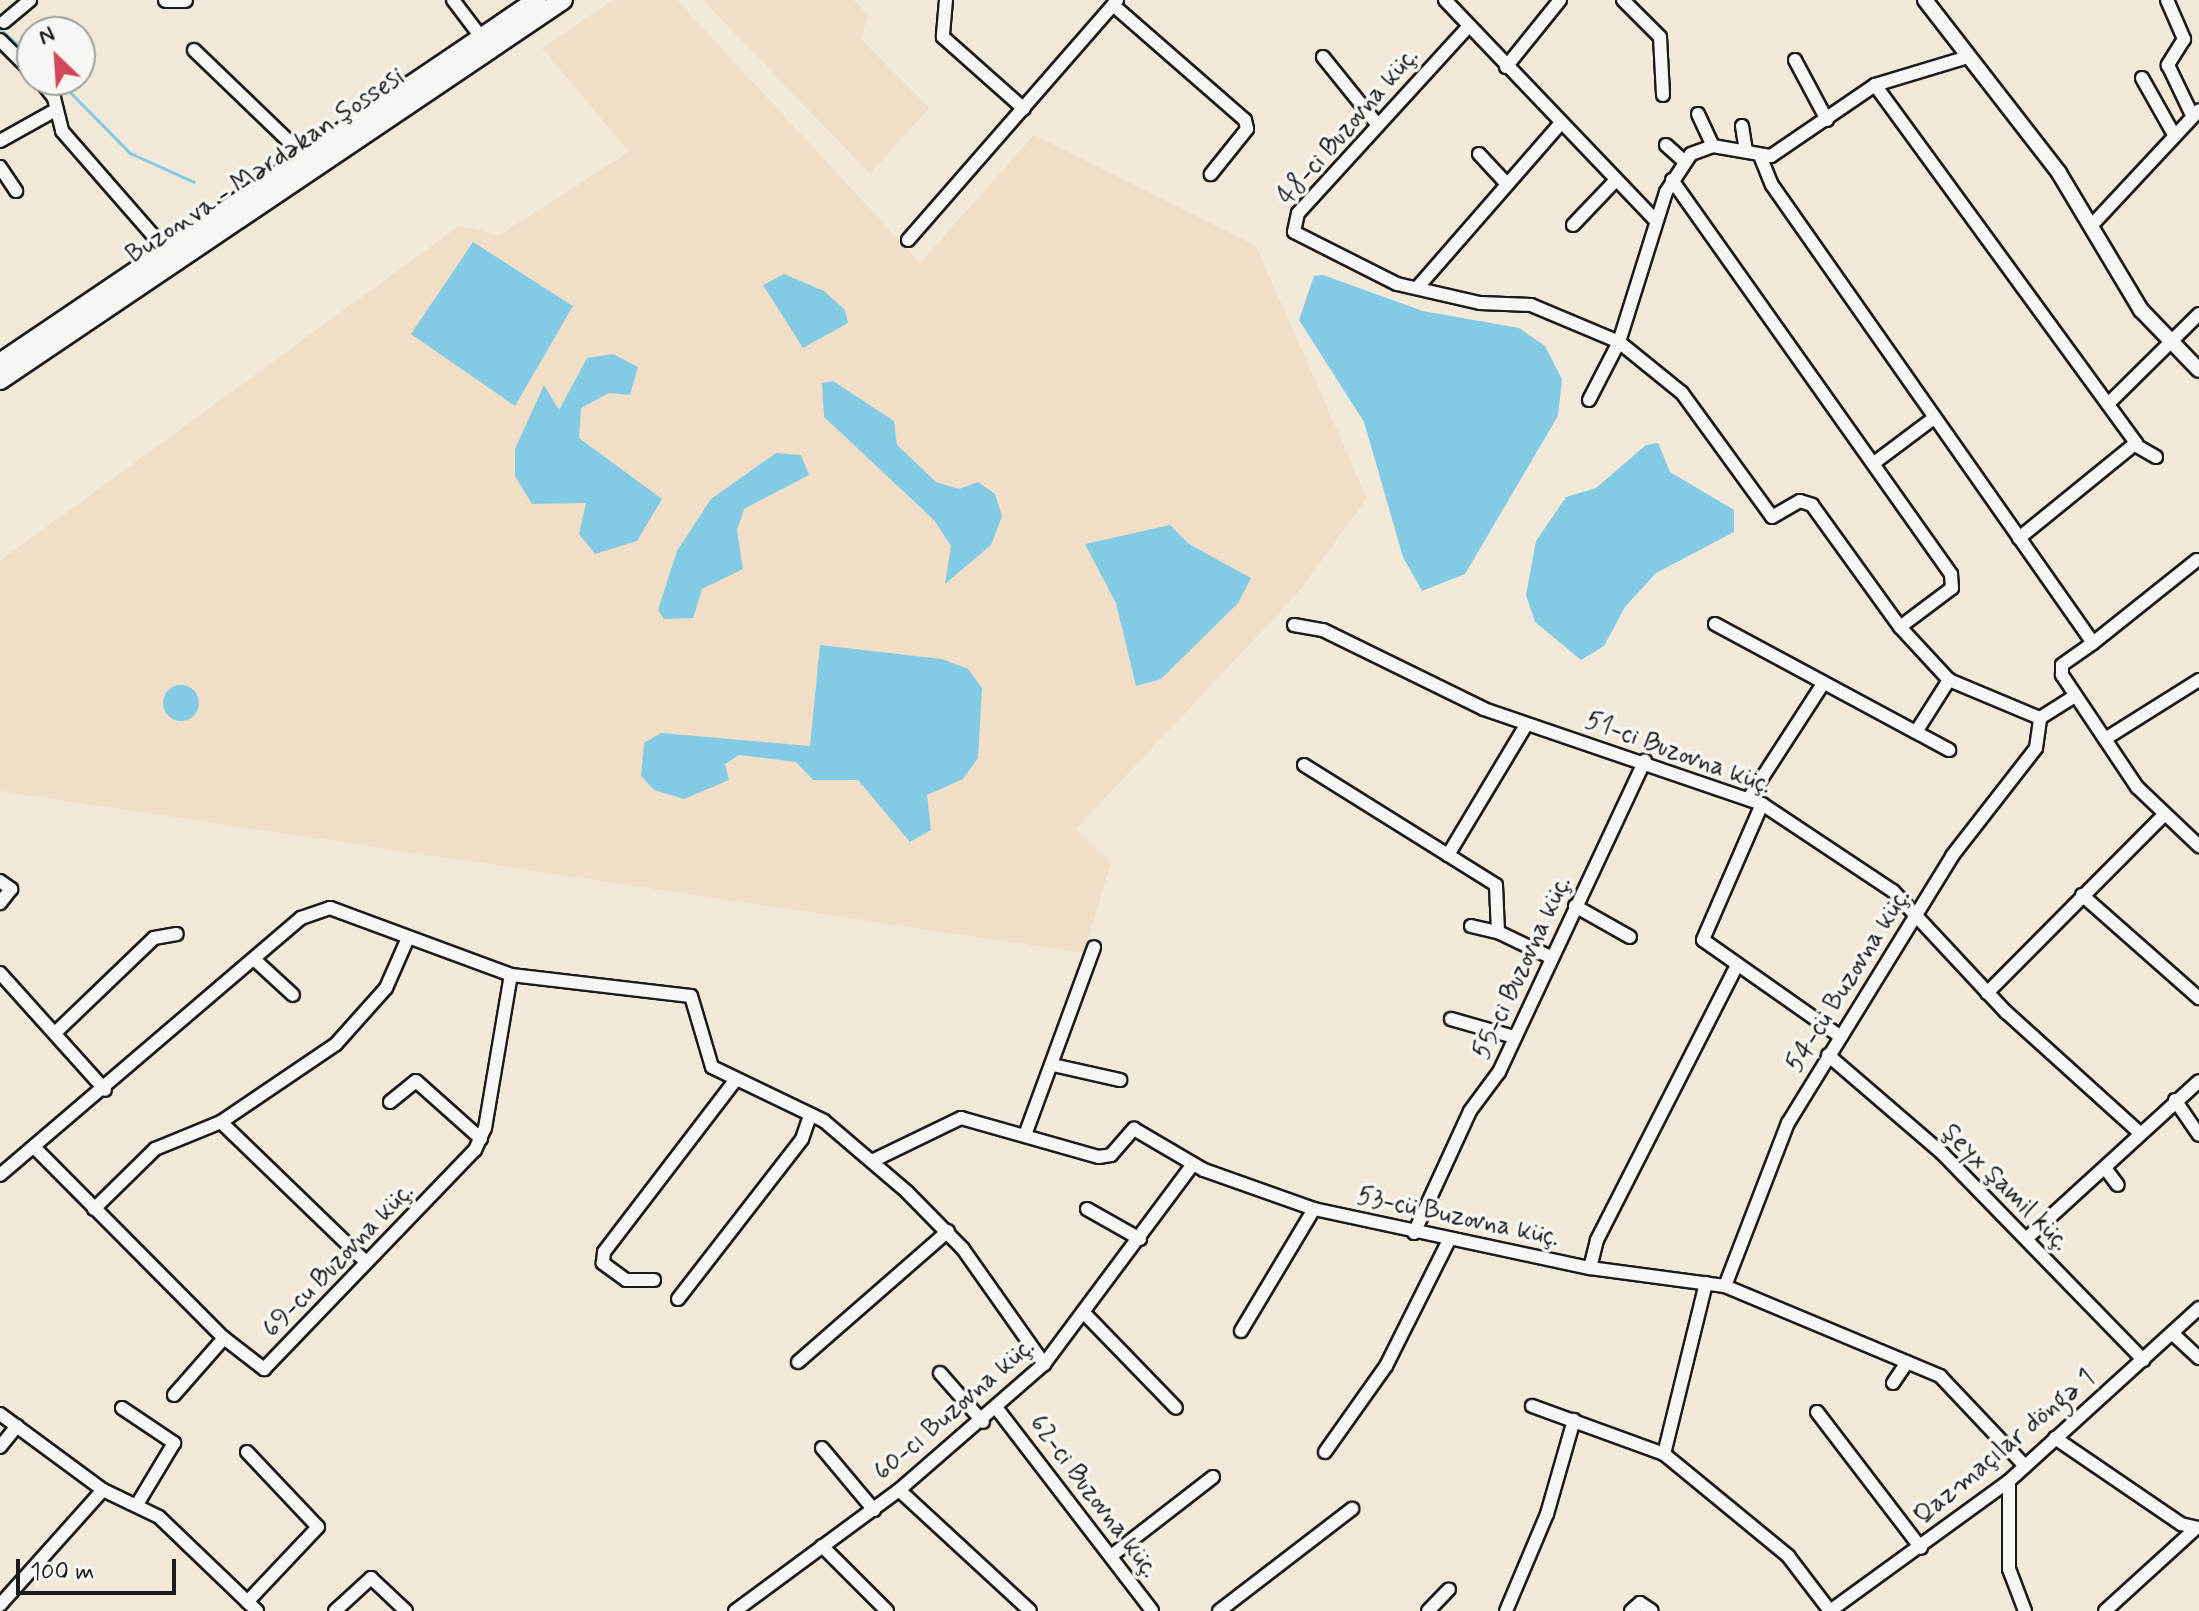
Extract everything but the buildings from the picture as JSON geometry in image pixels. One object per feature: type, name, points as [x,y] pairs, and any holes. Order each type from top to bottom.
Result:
[{"type":"main road","points":[[0,363],[164,248],[537,0]]},
{"type":"main road","name":"Buzonva - Mərdəkan şossesi","points":[[0,380],[563,0]]},
{"type":"street","points":[[4,22],[30,0]]},
{"type":"street","points":[[166,0],[185,0]]},
{"type":"street","points":[[453,0],[481,37]]},
{"type":"street","points":[[946,0],[943,37],[1024,109]]},
{"type":"street","points":[[1445,0],[1614,182],[1655,220]]},
{"type":"street","points":[[1506,67],[1560,0]]},
{"type":"street","points":[[1623,0],[1664,47],[1663,95]]},
{"type":"street","points":[[1925,0],[1968,57],[2002,93],[2169,344],[2199,370]]},
{"type":"street","points":[[2091,226],[2173,133],[2195,113],[2168,65],[2184,39],[2167,0]]},
{"type":"street","points":[[908,240],[1115,2],[1245,120],[1247,129],[1211,174]]},
{"type":"street","name":"48-ci Buzovna küç.","points":[[1468,27],[1377,124],[1291,226],[1351,267],[1417,288],[1531,305],[1619,342],[1682,393],[1772,517],[1800,501],[1812,505],[1900,627],[1949,680],[2040,718]]},
{"type":"street","points":[[0,40],[16,56]]},
{"type":"street","points":[[194,50],[303,155]]},
{"type":"street","points":[[1323,57],[1377,124]]},
{"type":"street","points":[[1761,158],[1827,120],[1875,85],[1968,57]]},
{"type":"street","points":[[1795,60],[1827,120]]},
{"type":"street","points":[[2142,78],[2173,133]]},
{"type":"street","points":[[1875,85],[2137,446],[2156,457]]},
{"type":"street","points":[[47,96],[62,131],[164,248]]},
{"type":"street","points":[[0,141],[54,111]]},
{"type":"street","points":[[1698,114],[1713,146]]},
{"type":"street","points":[[1417,288],[1504,181],[1560,124]]},
{"type":"street","points":[[1742,126],[1746,150]]},
{"type":"street","points":[[1666,145],[1684,161]]},
{"type":"street","points":[[1589,400],[1619,342],[1655,220],[1672,180],[1684,161],[1713,146],[1746,150],[1761,158],[1772,185],[2093,643]]},
{"type":"street","points":[[1479,154],[1504,181]]},
{"type":"street","points":[[0,167],[16,191]]},
{"type":"street","points":[[1672,180],[1874,463],[1954,581],[1900,627]]},
{"type":"street","points":[[1573,225],[1614,182]]},
{"type":"street","points":[[2108,404],[2199,314]]},
{"type":"street","points":[[1874,463],[1934,418]]},
{"type":"street","points":[[2019,538],[2137,446]]},
{"type":"street","points":[[2197,560],[2060,670],[2105,739],[2164,815],[2199,846]]},
{"type":"street","points":[[1715,624],[1822,685],[1949,750]]},
{"type":"street","name":"51-ci Buzovna küç.","points":[[1294,625],[1323,630],[1526,725],[1645,760],[1762,804],[1874,876],[1987,993],[2140,1133]]},
{"type":"street","points":[[1916,732],[1949,680]]},
{"type":"street","points":[[1749,798],[1822,685]]},
{"type":"street","points":[[2105,739],[2197,686]]},
{"type":"street","points":[[2040,718],[2075,696]]},
{"type":"street","name":"54-cü Buzovna küç.","points":[[1725,1286],[1778,1144],[1838,1035],[1915,915],[2036,748],[2040,718]]},
{"type":"street","points":[[1448,855],[1526,725]]},
{"type":"street","name":"55-ci Buzovna küç.","points":[[1414,1233],[1514,1037],[1548,956],[1645,760]]},
{"type":"street","points":[[1304,765],[1501,889],[1498,932]]},
{"type":"street","points":[[1762,804],[1702,930],[1706,945],[1838,1035]]},
{"type":"street","points":[[1987,993],[2164,815]]},
{"type":"street","points":[[0,881],[11,889],[0,903]]},
{"type":"street","points":[[2082,895],[2199,998]]},
{"type":"street","points":[[1575,906],[1630,937]]},
{"type":"street","points":[[0,1175],[323,908],[511,975],[691,996],[708,1062],[734,1082],[810,1116],[872,1161],[948,1231],[1044,1364]]},
{"type":"street","points":[[1471,926],[1498,932],[1548,956]]},
{"type":"street","points":[[55,1033],[154,938],[177,934]]},
{"type":"street","points":[[94,1209],[155,1149],[221,1122],[336,1044],[386,988],[408,938]]},
{"type":"street","points":[[1025,1135],[1094,947]]},
{"type":"street","points":[[256,961],[293,995]]},
{"type":"street","points":[[1590,1268],[1597,1240],[1737,965]]},
{"type":"street","points":[[0,973],[105,1090]]},
{"type":"street","points":[[481,1139],[511,975]]},
{"type":"street","points":[[1451,1019],[1514,1037]]},
{"type":"street","name":"Şeyx Şamil küç.","points":[[1828,1055],[1942,1153],[2143,1360]]},
{"type":"street","points":[[1053,1065],[1120,1080]]},
{"type":"street","points":[[390,1102],[416,1081],[481,1139]]},
{"type":"street","points":[[2026,1239],[2199,1081]]},
{"type":"street","points":[[654,1280],[626,1280],[603,1263],[604,1252],[734,1082]]},
{"type":"street","points":[[2175,1100],[2199,1135]]},
{"type":"street","points":[[678,1299],[802,1139],[810,1116]]},
{"type":"street","name":"53-cü Buzovna küç.","points":[[872,1161],[961,1118],[1104,1157],[1134,1129],[1193,1164],[1314,1209],[1414,1233],[1590,1268],[1725,1286],[1907,1362],[1955,1387],[2025,1466]]},
{"type":"street","points":[[221,1122],[366,1262]]},
{"type":"street","name":"69-cu Buzovna küç.","points":[[34,1147],[224,1338],[264,1369],[481,1139]]},
{"type":"street","name":"60-cı Buzovna küç.","points":[[744,1608],[822,1546],[874,1510],[998,1410],[1044,1364],[1086,1315],[1193,1164]]},
{"type":"street","points":[[2105,1168],[2118,1185]]},
{"type":"street","points":[[1087,1209],[1140,1239]]},
{"type":"street","points":[[1241,1331],[1314,1209]]},
{"type":"street","points":[[798,1362],[948,1231]]},
{"type":"street","points":[[1325,1452],[1386,1366],[1449,1240]]},
{"type":"street","points":[[1664,1454],[1706,1283]]},
{"type":"street","name":"Qazmaçılar döngə 1","points":[[1830,1611],[1921,1548],[2009,1481],[2199,1308]]},
{"type":"street","points":[[1086,1315],[1176,1408]]},
{"type":"street","points":[[2172,1333],[2199,1358]]},
{"type":"street","points":[[174,1395],[224,1338]]},
{"type":"street","points":[[1893,1383],[1907,1362]]},
{"type":"street","points":[[940,1373],[983,1422]]},
{"type":"street","points":[[1532,1406],[1664,1454],[1788,1556],[1830,1611]]},
{"type":"street","points":[[122,1408],[174,1443],[138,1503]]},
{"type":"street","name":"62-ci Buzovna küç.","points":[[998,1410],[1152,1611]]},
{"type":"street","points":[[1817,1412],[1921,1548]]},
{"type":"street","points":[[0,1414],[103,1490],[138,1503],[252,1606],[318,1527],[247,1452]]},
{"type":"street","points":[[1506,1611],[1544,1523],[1574,1420]]},
{"type":"street","points":[[0,1447],[17,1426]]},
{"type":"street","points":[[2055,1438],[2197,1529],[2105,1611]]},
{"type":"street","points":[[822,1448],[874,1510]]},
{"type":"street","points":[[1111,1556],[1213,1477]]},
{"type":"street","points":[[2009,1481],[2009,1569],[2022,1610]]},
{"type":"street","points":[[0,1605],[103,1490]]},
{"type":"street","points":[[899,1490],[1030,1611]]},
{"type":"street","points":[[1219,1611],[1352,1509]]},
{"type":"street","points":[[822,1546],[887,1611]]},
{"type":"street","points":[[335,1611],[371,1578],[406,1611]]},
{"type":"street","points":[[1428,1611],[1449,1589]]},
{"type":"street","points":[[1631,1611],[1640,1603],[1652,1611]]},
{"type":"shaded area","points":[[613,0],[677,0],[920,263],[1034,135],[1256,246],[1367,498],[1297,594],[1076,829],[1111,862],[1084,953],[0,791],[0,561],[459,226],[500,235],[629,152],[542,48]]},
{"type":"shaded area","points":[[703,0],[854,0],[868,15],[861,39],[929,108],[870,174]]},
{"type":"water","points":[[473,242],[573,306],[515,406],[411,334]]},
{"type":"water","points":[[784,274],[824,291],[845,310],[848,323],[803,348],[763,285]]},
{"type":"water","points":[[1323,275],[1423,311],[1519,328],[1545,346],[1562,379],[1558,416],[1465,574],[1422,591],[1403,557],[1364,422],[1299,320],[1314,276]]},
{"type":"water","points":[[613,354],[638,367],[630,395],[609,393],[581,408],[579,438],[662,499],[637,541],[595,554],[579,534],[586,503],[532,504],[515,476],[515,449],[544,385],[559,410],[587,358]]},
{"type":"water","points":[[833,381],[894,421],[897,445],[936,482],[959,489],[978,482],[995,494],[1002,516],[991,545],[945,584],[951,546],[934,520],[824,417],[822,383]]},
{"type":"water","points":[[1658,443],[1670,472],[1734,510],[1734,532],[1656,573],[1625,607],[1604,646],[1581,660],[1535,622],[1526,595],[1536,541],[1566,497],[1596,488],[1646,445]]},
{"type":"water","points":[[776,453],[801,455],[809,475],[744,509],[737,530],[743,569],[702,589],[693,618],[664,619],[658,610],[677,551],[711,499]]},
{"type":"water","points":[[1170,525],[1189,544],[1251,578],[1238,603],[1161,679],[1136,686],[1116,603],[1085,544]]},
{"type":"water","points":[[820,645],[942,659],[968,669],[982,688],[978,758],[963,779],[927,795],[931,830],[910,842],[858,780],[813,780],[796,762],[739,755],[725,764],[729,780],[684,799],[654,790],[641,776],[644,743],[661,733],[810,746]]},
{"type":"water","points":[[181,685],[194,690],[199,703],[194,716],[181,721],[168,716],[163,703],[168,690]]},
{"type":"waterway","points":[[0,29],[16,43]]},
{"type":"waterway","points":[[74,96],[130,153],[194,182]]}]
